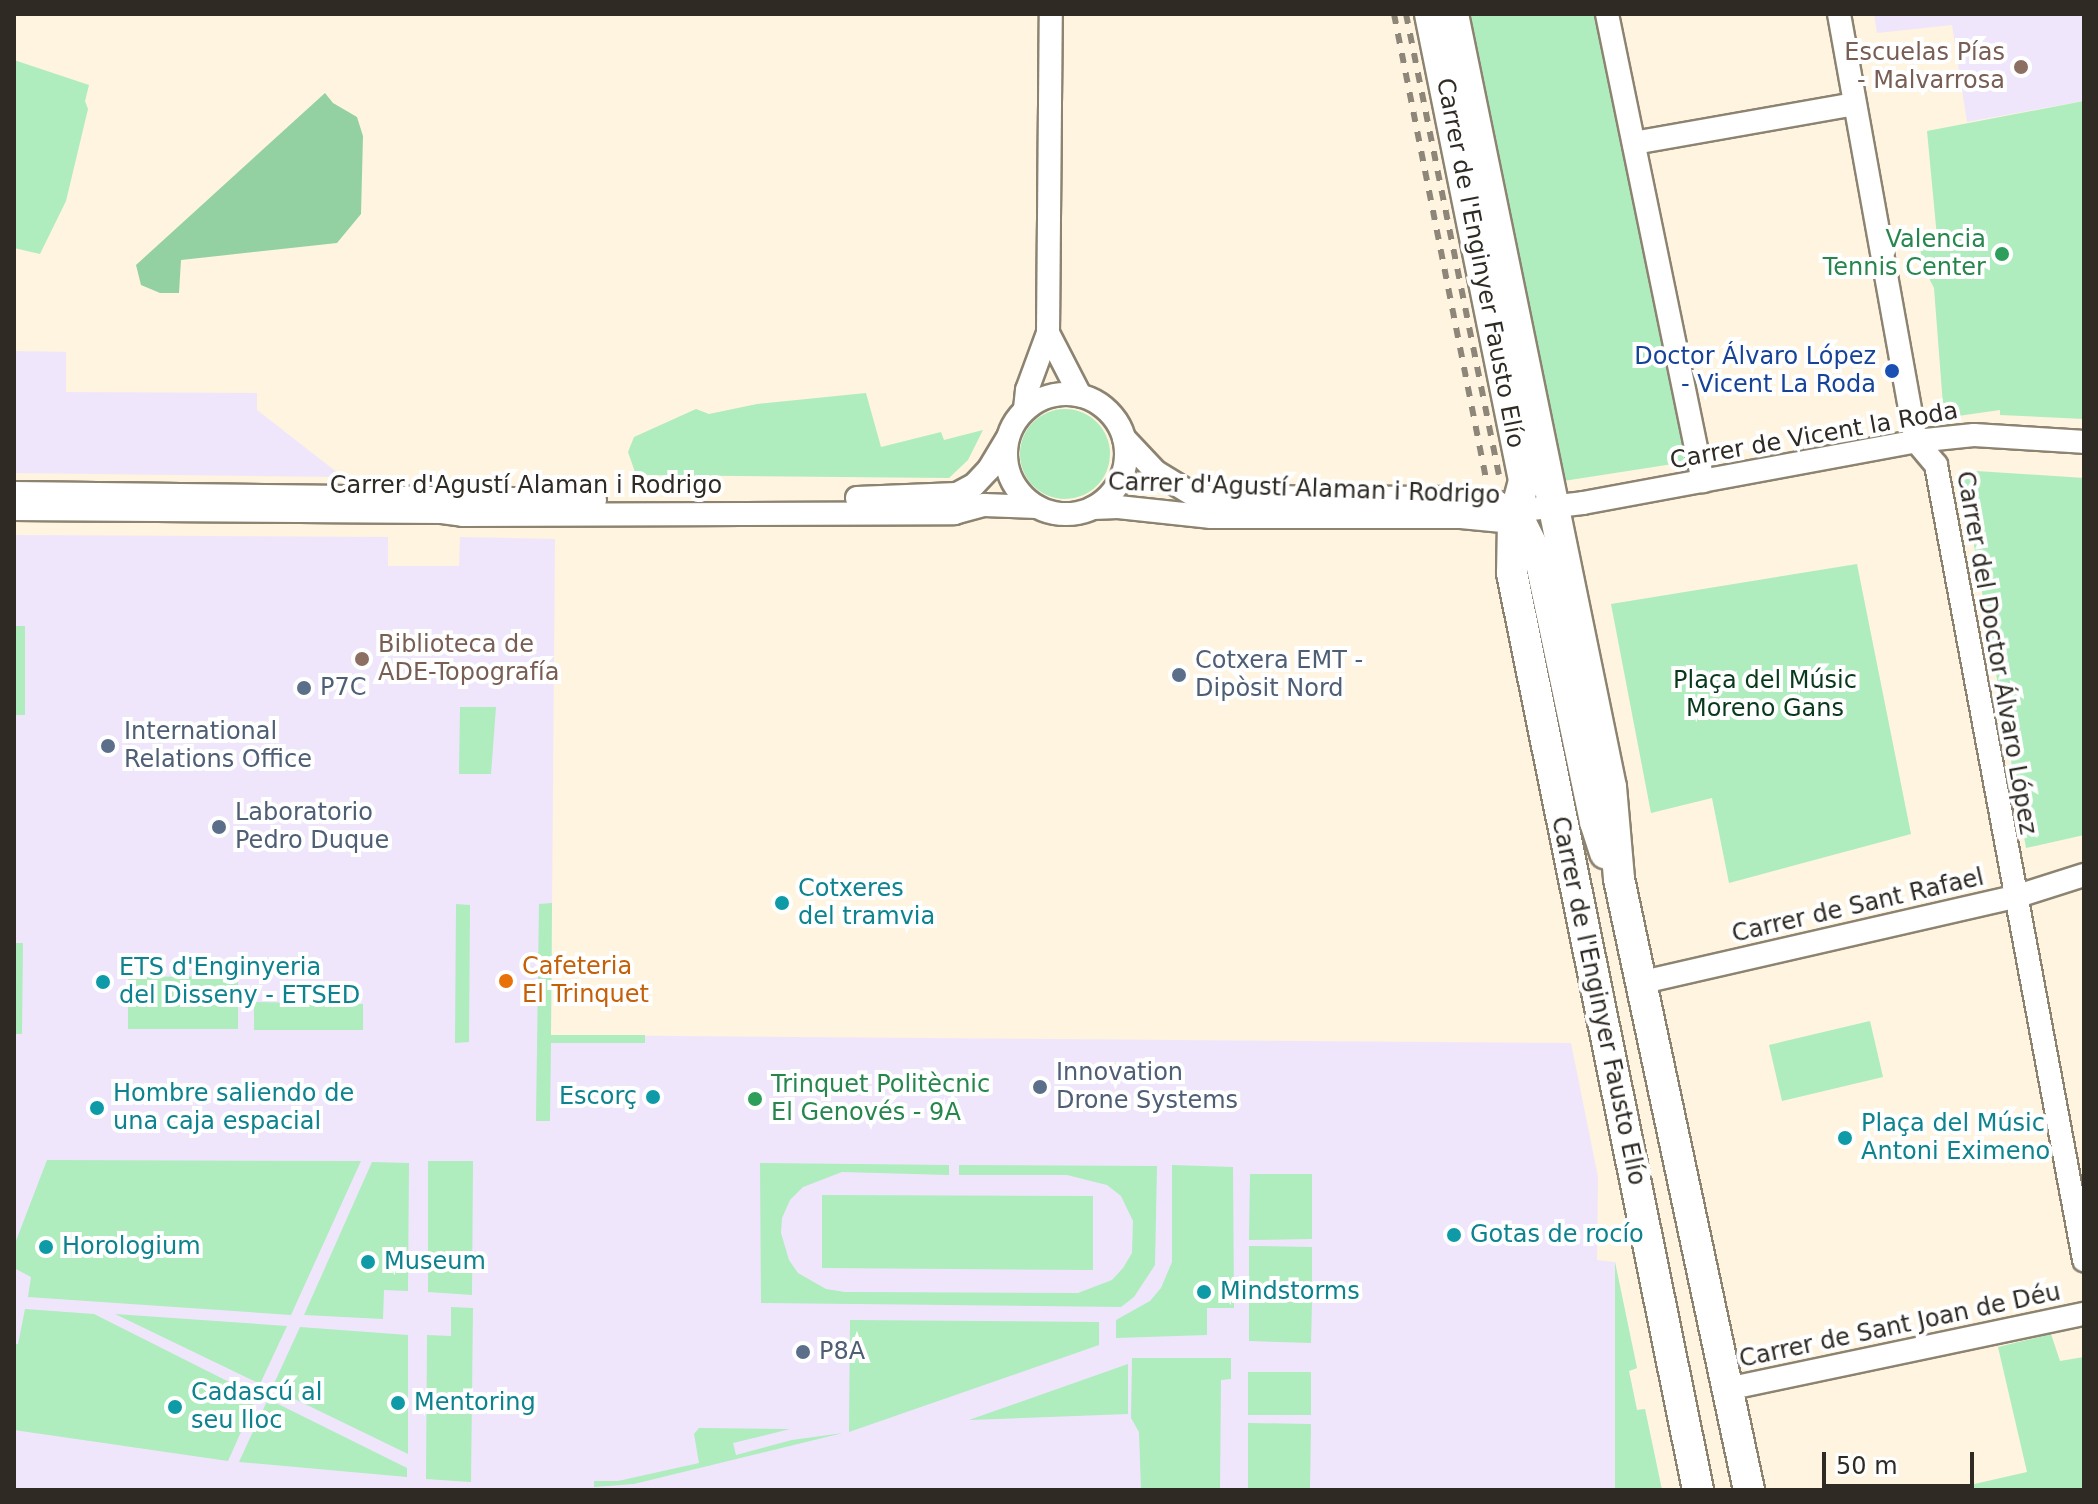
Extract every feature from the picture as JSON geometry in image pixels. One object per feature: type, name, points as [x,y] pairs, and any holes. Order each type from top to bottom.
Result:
[{"type":"main road","name":"Carrer de l'Enginyer Fausto Elío","points":[[1430,14],[1524,481],[1514,516],[1512,573],[1698,1490]]},
{"type":"main road","name":"Carrer de l'Enginyer Fausto Elío","points":[[1453,14],[1611,787],[1619,879],[1749,1490]]},
{"type":"main road","name":"Carrer de l'Enginyer Fausto Elío","points":[[1514,516],[1541,563],[1595,822],[1607,859],[1619,879]]},
{"type":"street","points":[[1025,409],[1051,395],[1080,395],[1108,410],[1124,438],[1126,454],[1117,486],[1093,508],[1064,514],[1037,507],[1013,484],[1007,469],[1008,437],[1025,409],[1027,390],[1048,333],[1051,14]]},
{"type":"street","points":[[1607,14],[1703,481]]},
{"type":"street","name":"Carrer del Doctor Álvaro López","points":[[1839,14],[1916,441],[1936,465],[2084,1260]]},
{"type":"street","points":[[1634,143],[1855,104]]},
{"type":"street","points":[[1048,333],[1080,395]]},
{"type":"street","name":"Carrer de Vicent la Roda","points":[[1555,508],[1916,441],[1974,435],[2084,442]]},
{"type":"street","name":"Carrer d'Agustí Alaman i Rodrigo","points":[[14,493],[611,501],[938,497],[957,494],[974,485],[1000,456],[1008,437]]},
{"type":"street","name":"Carrer d'Agustí Alaman i Rodrigo","points":[[1124,438],[1156,472],[1197,497],[1460,498],[1498,503],[1514,516]]},
{"type":"street","name":"Carrer d'Agustí Alaman i Rodrigo","points":[[14,501],[117,501],[194,495]]},
{"type":"street","name":"Carrer d'Agustí Alaman i Rodrigo","points":[[14,509],[442,512],[479,515],[954,513],[984,505],[1037,507]]},
{"type":"street","name":"Carrer d'Agustí Alaman i Rodrigo","points":[[1093,508],[1118,507],[1211,517],[1514,516]]},
{"type":"street","points":[[1514,516],[1555,508]]},
{"type":"street","name":"Carrer de Sant Rafael","points":[[1643,982],[2015,897],[2084,875]]},
{"type":"street","name":"Carrer de Sant Joan de Déu","points":[[1727,1389],[2084,1314]]},
{"type":"shaded area","name":"Escuelas Pías - Malvarrosa","points":[[1874,14],[2084,14],[2084,101],[1967,122],[1952,25],[1877,33]]},
{"type":"shaded area","points":[[14,351],[66,352],[66,392],[257,393],[257,410],[343,477],[14,473]]},
{"type":"shaded area","points":[[14,535],[388,537],[388,566],[459,566],[460,537],[555,539],[551,1035],[1571,1043],[1598,1177],[1597,1260],[1615,1262],[1637,1368],[1629,1371],[1637,1410],[1645,1409],[1662,1490],[14,1490]]},
{"type":"green space","points":[[1466,14],[1598,14],[1692,461],[1557,482]]},
{"type":"green space","points":[[14,60],[89,85],[85,101],[88,109],[66,201],[40,254],[14,248]]},
{"type":"green space","points":[[325,93],[333,103],[357,117],[363,136],[361,214],[337,243],[181,260],[179,293],[160,293],[141,285],[136,265]]},
{"type":"green space","name":"Valencia Tennis Center","points":[[2084,101],[2084,419],[2000,415],[2000,410],[1944,418],[1934,288],[1922,265],[1920,244],[1937,237],[1927,131]]},
{"type":"green space","points":[[866,393],[881,447],[941,432],[944,440],[983,430],[968,460],[949,478],[636,475],[628,452],[634,437],[696,409],[709,414],[757,404]]},
{"type":"green space","points":[[1056,409],[1074,409],[1090,416],[1103,429],[1110,445],[1110,463],[1103,479],[1090,492],[1074,499],[1056,499],[1040,492],[1027,479],[1020,463],[1020,445],[1027,429],[1040,416]]},
{"type":"green space","points":[[1961,470],[2084,478],[2084,835],[2026,848]]},
{"type":"green space","name":"Plaça del Músic Moreno Gans","points":[[1857,564],[1911,834],[1729,883],[1712,798],[1651,813],[1611,604]]},
{"type":"green space","points":[[14,626],[25,626],[25,715],[14,715]]},
{"type":"green space","points":[[460,707],[496,707],[491,774],[459,774]]},
{"type":"green space","points":[[552,903],[551,1035],[645,1035],[645,1043],[551,1043],[550,1121],[536,1121],[539,904]]},
{"type":"green space","points":[[456,904],[470,905],[469,1042],[455,1043]]},
{"type":"green space","points":[[14,943],[23,943],[22,1034],[14,1034]]},
{"type":"green space","points":[[238,976],[238,1029],[128,1029],[128,977]]},
{"type":"green space","points":[[254,1002],[363,1004],[363,1030],[254,1030]]},
{"type":"green space","points":[[1870,1021],[1883,1077],[1782,1101],[1769,1045]]},
{"type":"green space","points":[[47,1160],[361,1161],[291,1315],[28,1297],[31,1277],[14,1268],[14,1246]]},
{"type":"green space","points":[[428,1161],[473,1161],[472,1295],[428,1292]]},
{"type":"green space","points":[[372,1162],[409,1163],[408,1291],[384,1290],[383,1319],[304,1315]]},
{"type":"green space","points":[[760,1163],[949,1165],[949,1175],[842,1172],[803,1187],[790,1200],[782,1218],[781,1233],[789,1260],[798,1273],[826,1289],[845,1292],[1078,1293],[1112,1280],[1132,1253],[1133,1221],[1121,1196],[1107,1185],[1067,1175],[959,1175],[959,1165],[1157,1166],[1155,1265],[1134,1297],[1121,1307],[761,1303]]},
{"type":"green space","points":[[1172,1165],[1233,1167],[1234,1308],[1207,1308],[1207,1335],[1116,1338],[1116,1320],[1150,1301],[1161,1288],[1172,1262]]},
{"type":"green space","points":[[1250,1174],[1312,1174],[1312,1239],[1249,1240]]},
{"type":"green space","points":[[822,1195],[1093,1196],[1093,1270],[822,1268]]},
{"type":"green space","points":[[1249,1246],[1312,1247],[1312,1294],[1249,1294]]},
{"type":"green space","points":[[1615,1262],[1637,1368],[1629,1371],[1637,1410],[1645,1409],[1662,1490],[1615,1490]]},
{"type":"green space","points":[[1249,1302],[1312,1302],[1311,1343],[1249,1341]]},
{"type":"green space","points":[[451,1307],[473,1308],[471,1482],[426,1479],[427,1335],[451,1336]]},
{"type":"green space","points":[[25,1309],[94,1314],[257,1396],[228,1461],[14,1430],[14,1344],[18,1344]]},
{"type":"green space","points":[[115,1314],[287,1326],[260,1384]]},
{"type":"green space","points":[[850,1320],[1099,1322],[1099,1345],[849,1432]]},
{"type":"green space","points":[[300,1327],[408,1335],[408,1454],[272,1388]]},
{"type":"green space","points":[[2051,1334],[2060,1361],[2084,1357],[2084,1490],[1948,1490],[2027,1472],[1998,1347]]},
{"type":"green space","points":[[1132,1358],[1231,1358],[1231,1379],[1221,1380],[1220,1490],[1141,1490],[1139,1432],[1131,1418]]},
{"type":"green space","points":[[1128,1364],[1128,1414],[969,1420]]},
{"type":"green space","points":[[1248,1372],[1311,1372],[1311,1415],[1248,1415]]},
{"type":"green space","points":[[268,1399],[407,1468],[407,1477],[239,1462]]},
{"type":"green space","points":[[1248,1423],[1311,1424],[1310,1490],[1248,1490]]},
{"type":"green space","points":[[699,1428],[790,1429],[733,1443],[736,1455],[792,1440],[843,1433],[634,1484],[594,1487],[594,1481],[618,1481],[699,1463],[694,1434]]},
{"type":"railway","points":[[1394,14],[1486,478]]},
{"type":"railway","points":[[1406,14],[1499,475]]},
{"type":"place","name":"Escuelas Pías - Malvarrosa","points":[[2021,67]]},
{"type":"place","name":"Valencia Tennis Center","points":[[2002,254]]},
{"type":"place","name":"Doctor Álvaro López - Vicent La Roda","points":[[1892,371]]},
{"type":"place","name":"Biblioteca de ADE-Topografía","points":[[362,659]]},
{"type":"place","name":"Cotxera EMT - Dipòsit Nord","points":[[1179,675]]},
{"type":"place","name":"P7C","points":[[304,688]]},
{"type":"place","name":"International Relations Office","points":[[108,746]]},
{"type":"place","name":"Laboratorio Pedro Duque","points":[[219,827]]},
{"type":"place","name":"Cotxeres del tramvia","points":[[782,903]]},
{"type":"place","name":"Cafeteria El Trinquet","points":[[506,981]]},
{"type":"place","name":"ETS d'Enginyeria del Disseny - ETSED","points":[[103,982]]},
{"type":"place","name":"Innovation Drone Systems","points":[[1040,1087]]},
{"type":"place","name":"Escorç","points":[[653,1097]]},
{"type":"place","name":"Trinquet Politècnic El Genovés - 9A","points":[[755,1099]]},
{"type":"place","name":"Hombre saliendo de una caja espacial","points":[[97,1108]]},
{"type":"place","name":"Plaça del Músic Antoni Eximeno","points":[[1845,1138]]},
{"type":"place","name":"Gotas de rocío","points":[[1454,1235]]},
{"type":"place","name":"Horologium","points":[[46,1247]]},
{"type":"place","name":"Museum","points":[[368,1262]]},
{"type":"place","name":"Mindstorms","points":[[1204,1292]]},
{"type":"place","name":"P8A","points":[[803,1352]]},
{"type":"place","name":"Mentoring","points":[[398,1403]]},
{"type":"place","name":"Cadascú al seu lloc","points":[[175,1407]]}]
